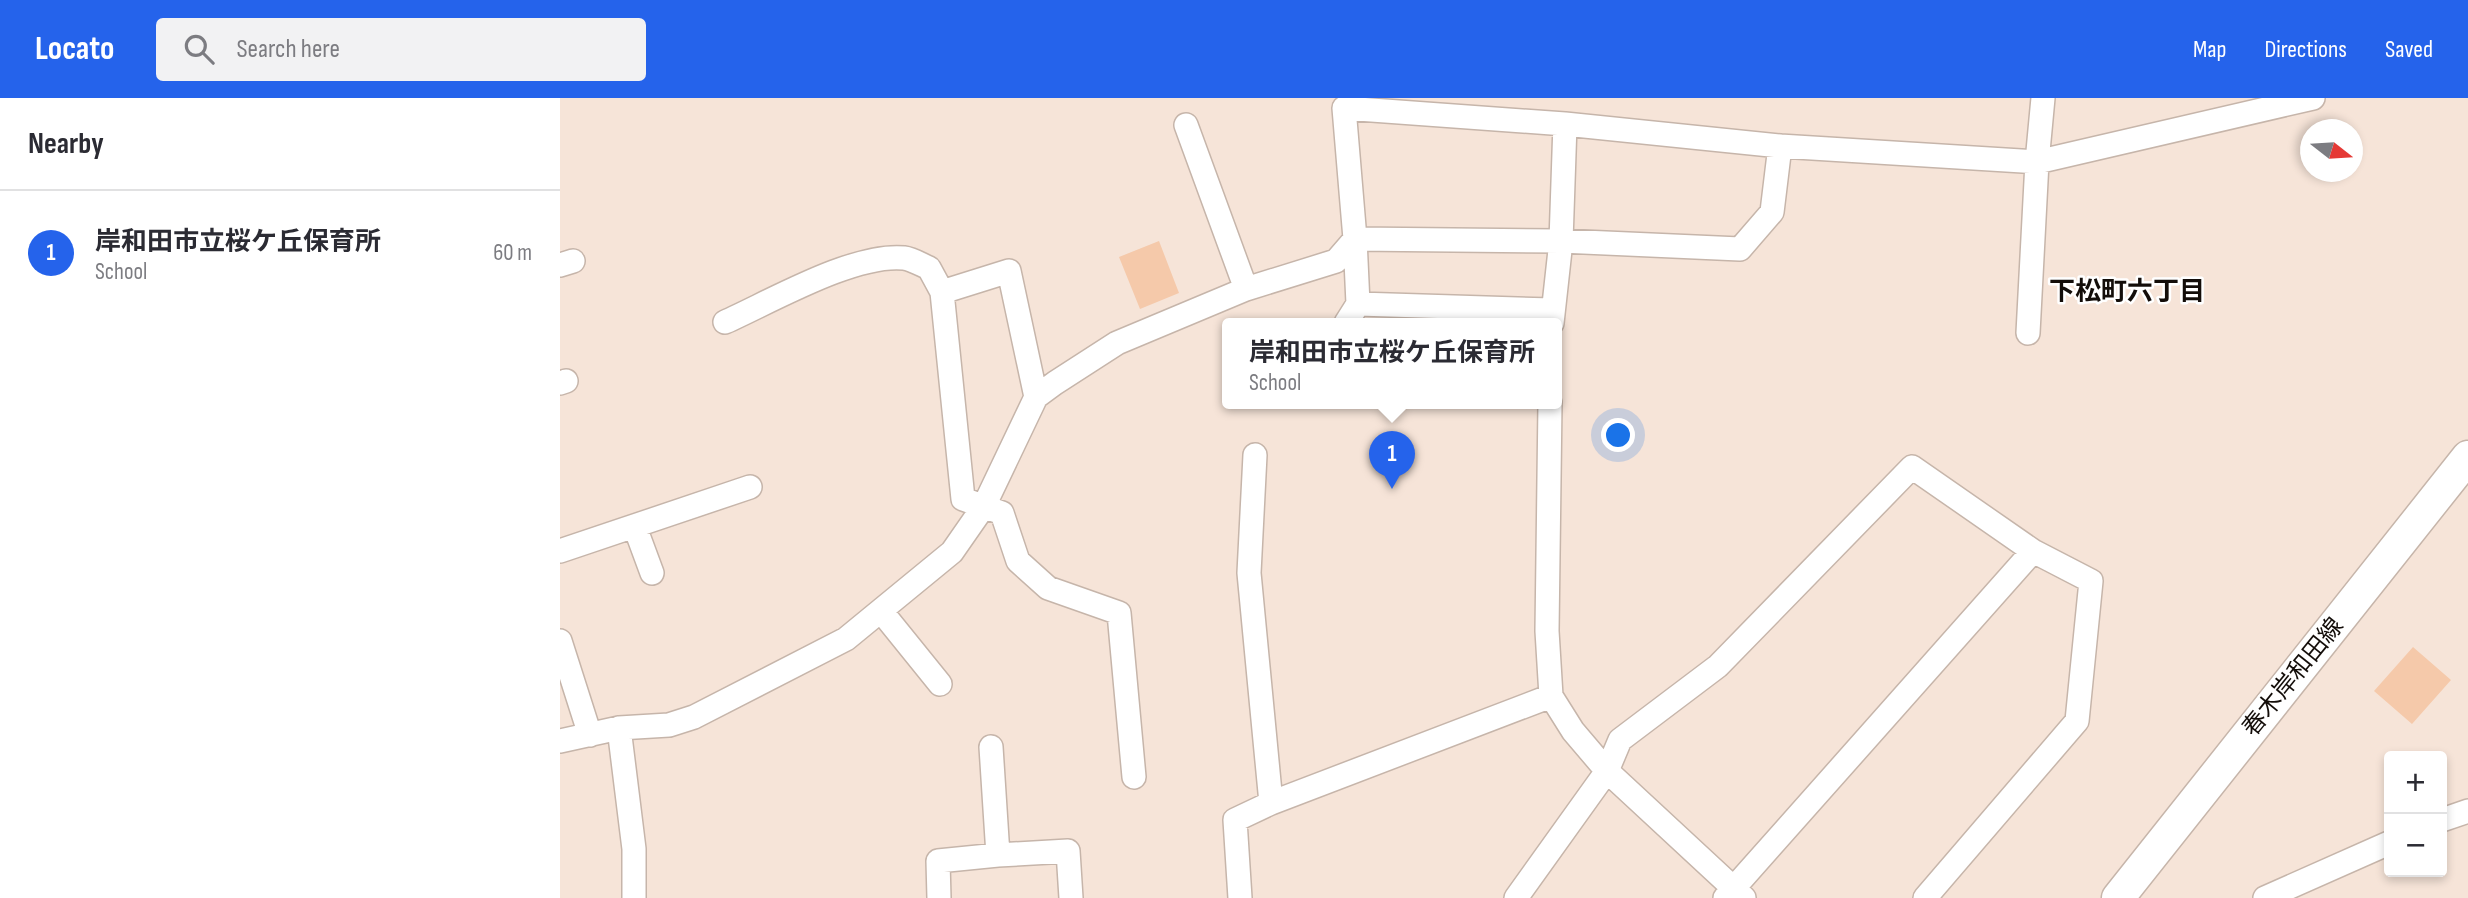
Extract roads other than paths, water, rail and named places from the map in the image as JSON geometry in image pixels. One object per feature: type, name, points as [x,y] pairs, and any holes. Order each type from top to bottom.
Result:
[{"type":"main road","name":"春木岸和田線","points":[[2118,898],[2468,457]]},
{"type":"street","points":[[2028,333],[2043,98]]},
{"type":"street","points":[[1565,124],[1561,241],[1552,316],[1352,313],[1355,239],[1344,108],[1565,124],[1780,146],[2037,162],[2313,98]]},
{"type":"street","points":[[1186,125],[1246,289]]},
{"type":"street","points":[[560,741],[619,728],[669,725],[694,717],[846,639],[952,552],[984,506],[1036,397],[1117,343],[1246,289],[1336,261],[1355,239],[1561,241],[1740,249],[1772,212],[1780,146]]},
{"type":"street","points":[[725,322],[821,278],[870,261],[905,258],[929,268],[942,292],[963,499],[1002,513],[1018,561],[1048,588],[1119,613],[1134,777]]},
{"type":"street","points":[[942,292],[1009,271],[1036,397]]},
{"type":"street","points":[[1550,409],[1547,631],[1551,696],[1573,731],[1607,771],[1734,894],[2034,551]]},
{"type":"street","points":[[1255,455],[1249,573],[1271,803]]},
{"type":"street","points":[[1516,898],[1607,771],[1620,740],[1718,666],[1912,467],[2034,551],[2091,581],[2077,721],[1925,898]]},
{"type":"street","points":[[560,551],[750,487]]},
{"type":"street","points":[[635,527],[652,573]]},
{"type":"street","points":[[881,611],[940,684]]},
{"type":"street","points":[[560,640],[590,734]]},
{"type":"street","points":[[1240,898],[1235,820],[1271,803],[1551,696]]},
{"type":"street","points":[[619,728],[634,849],[634,898]]},
{"type":"street","points":[[991,747],[998,855]]},
{"type":"street","points":[[2447,818],[2468,811]]},
{"type":"street","points":[[2265,898],[2302,891],[2384,847]]},
{"type":"street","points":[[939,898],[938,861],[1068,852],[1072,898]]},
{"type":"place","name":"岸和田市立桜ケ丘保育所","points":[[1392,489]]},
{"type":"district","name":"下松町六丁目","points":[[2127,292]]}]
